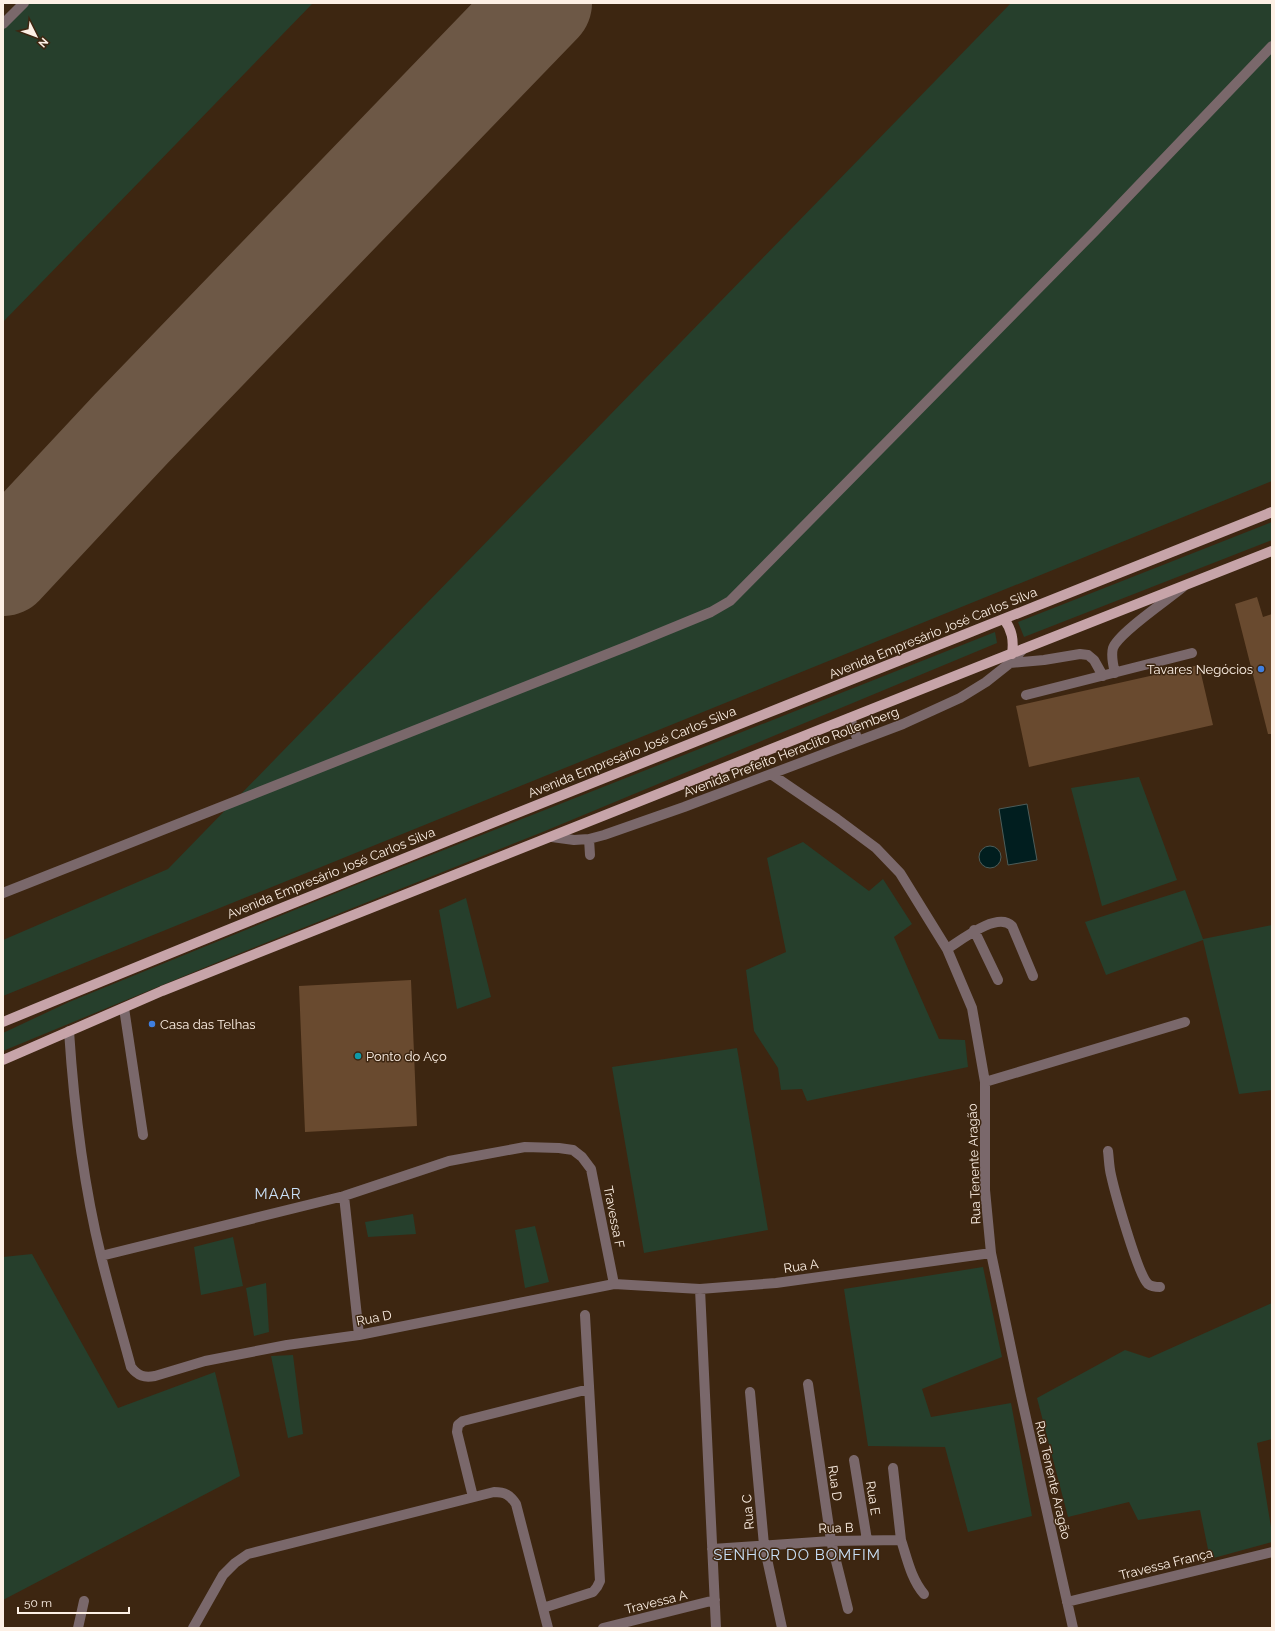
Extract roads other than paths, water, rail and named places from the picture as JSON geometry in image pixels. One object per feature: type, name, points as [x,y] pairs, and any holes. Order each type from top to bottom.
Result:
[{"type":"main road","name":"Avenida Empresário José Carlos Silva","points":[[3,1022],[493,822],[1272,512]]},
{"type":"main road","points":[[3,1060],[124,1008],[850,718],[1011,659],[1023,649],[1272,552]]},
{"type":"main road","points":[[1004,619],[1011,629],[1013,642],[1011,659]]},
{"type":"street","points":[[3,24],[24,3]]},
{"type":"street","points":[[3,893],[633,644],[712,612],[730,601],[1096,232],[1272,46]]},
{"type":"street","points":[[1115,673],[1112,650],[1116,642],[1125,633],[1187,585]]},
{"type":"street","points":[[1026,695],[1192,653]]},
{"type":"street","points":[[1011,659],[1044,660],[1080,654],[1088,655],[1094,660],[1103,676]]},
{"type":"street","name":"Avenida Prefeito Heraclito Rollemberg","points":[[552,837],[574,840],[589,839],[684,807],[903,724],[960,698],[986,682],[1011,659]]},
{"type":"street","points":[[850,718],[858,741]]},
{"type":"street","name":"Rua Tenente Aragão","points":[[771,774],[837,819],[876,848],[900,874],[947,949],[972,1008],[985,1082],[985,1190],[991,1253],[1073,1628]]},
{"type":"street","points":[[589,839],[590,855]]},
{"type":"street","points":[[947,949],[974,930],[990,924],[1006,922],[1010,924],[1033,976]]},
{"type":"street","points":[[974,930],[998,980]]},
{"type":"street","points":[[124,1008],[143,1135]]},
{"type":"street","points":[[985,1082],[1185,1022]]},
{"type":"street","points":[[69,1032],[74,1102],[88,1193],[101,1256],[344,1196],[359,1335]]},
{"type":"street","name":"Travessa F","points":[[344,1196],[449,1161],[525,1147],[573,1150],[582,1157],[591,1169],[614,1284]]},
{"type":"street","points":[[1108,1151],[1111,1175],[1143,1278],[1154,1287],[1160,1287]]},
{"type":"street","name":"Rua A","points":[[614,1284],[700,1289],[776,1283],[991,1253]]},
{"type":"street","name":"Rua D","points":[[101,1256],[131,1368],[140,1376],[146,1377],[155,1376],[205,1361],[287,1345],[359,1335],[614,1284]]},
{"type":"street","points":[[700,1289],[716,1628]]},
{"type":"street","points":[[543,1608],[593,1592],[598,1588],[600,1581],[584,1315]]},
{"type":"street","name":"Rua D","points":[[808,1384],[830,1541],[848,1609]]},
{"type":"street","points":[[473,1497],[457,1432],[458,1425],[463,1421],[589,1389]]},
{"type":"street","name":"Rua C","points":[[750,1392],[764,1545],[782,1628]]},
{"type":"street","name":"Rua E","points":[[854,1460],[867,1540]]},
{"type":"street","points":[[894,1468],[901,1540],[912,1573],[918,1587],[924,1594]]},
{"type":"street","points":[[192,1628],[223,1575],[234,1563],[248,1554],[494,1492],[503,1492],[511,1496],[516,1504],[548,1628]]},
{"type":"street","name":"Rua B","points":[[712,1549],[830,1541],[901,1540]]},
{"type":"street","name":"Travessa França","points":[[1067,1602],[1272,1552]]},
{"type":"street","name":"Travessa A","points":[[603,1628],[715,1600]]},
{"type":"street","points":[[78,1628],[84,1601]]},
{"type":"water","points":[[1027,804],[1037,860],[1008,865],[999,809]]},
{"type":"water","points":[[990,846],[998,849],[1001,857],[998,865],[990,868],[982,865],[979,857],[982,849]]},
{"type":"place","name":"Tavares Negócios","points":[[1261,669]]},
{"type":"place","name":"Casa das Telhas","points":[[152,1024]]},
{"type":"place","name":"Ponto do Aço","points":[[358,1056]]},
{"type":"district","name":"MAAR","points":[[278,1194]]},
{"type":"district","name":"SENHOR DO BOMFIM","points":[[797,1555]]}]
